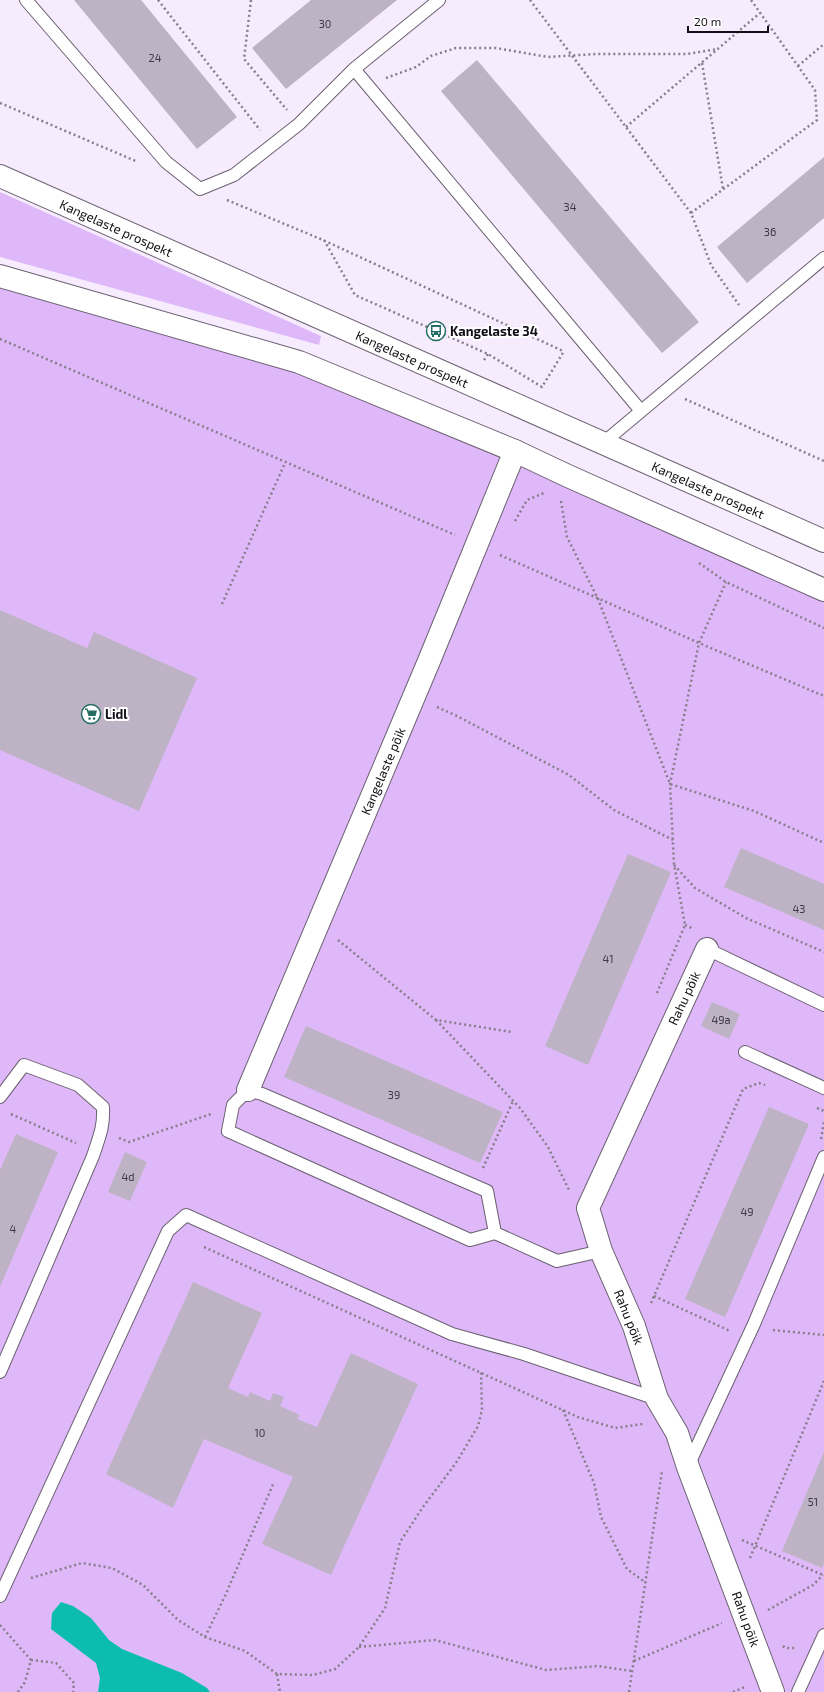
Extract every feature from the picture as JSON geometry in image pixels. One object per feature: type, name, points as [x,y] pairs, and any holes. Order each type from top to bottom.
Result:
[{"type":"main road","name":"Kangelaste prospekt","points":[[0,176],[603,442],[824,542]]},
{"type":"main road","points":[[0,276],[299,362],[515,451],[824,590]]},
{"type":"main road","name":"Kangelaste põik","points":[[241,1097],[426,668],[515,451]]},
{"type":"main road","name":"Rahu põik","points":[[707,949],[588,1208],[601,1251],[634,1326],[657,1399],[677,1433],[688,1467],[773,1692]]},
{"type":"lane","points":[[26,0],[166,162],[200,189],[234,175],[272,145],[298,124],[354,69],[439,0]]},
{"type":"lane","points":[[354,69],[641,411]]},
{"type":"lane","points":[[603,442],[824,258]]},
{"type":"lane","points":[[707,949],[824,1005]]},
{"type":"lane","points":[[745,1052],[824,1088]]},
{"type":"lane","points":[[0,1097],[24,1065],[78,1085],[103,1107],[102,1131],[94,1152],[0,1372]]},
{"type":"lane","points":[[495,1233],[487,1191],[270,1097],[241,1097],[228,1132],[470,1240],[495,1233],[557,1261],[601,1251]]},
{"type":"lane","points":[[688,1467],[754,1324],[824,1157]]},
{"type":"lane","points":[[0,1596],[168,1231],[186,1215],[452,1334],[524,1354],[657,1399]]},
{"type":"lane","points":[[798,1692],[824,1635]]},
{"type":"path","points":[[158,0],[272,145]]},
{"type":"path","points":[[251,0],[244,59],[298,124]]},
{"type":"path","points":[[530,0],[691,213],[710,265],[750,320]]},
{"type":"path","points":[[691,213],[817,120],[815,90],[751,0]]},
{"type":"path","points":[[626,127],[760,13]]},
{"type":"path","points":[[798,66],[824,44]]},
{"type":"path","points":[[364,81],[388,78],[416,67],[431,56],[456,48],[496,48],[548,57],[571,55],[687,54],[718,49]]},
{"type":"path","points":[[702,63],[723,189]]},
{"type":"path","points":[[0,103],[140,162]]},
{"type":"path","points":[[200,189],[323,240],[564,351],[602,365]]},
{"type":"path","points":[[323,240],[355,295],[488,354],[542,387],[564,351]]},
{"type":"path","points":[[0,339],[824,696]]},
{"type":"path","points":[[484,360],[488,354]]},
{"type":"path","points":[[666,390],[824,461]]},
{"type":"path","points":[[222,604],[285,463]]},
{"type":"path","points":[[512,527],[527,500],[544,492],[549,493]]},
{"type":"path","points":[[560,495],[567,537],[598,599],[670,784]]},
{"type":"path","points":[[694,560],[726,582],[824,628]]},
{"type":"path","points":[[655,999],[685,925],[674,864],[670,784],[699,643],[726,582]]},
{"type":"path","points":[[432,705],[569,775],[614,810],[673,840]]},
{"type":"path","points":[[670,784],[754,811],[824,843]]},
{"type":"path","points":[[674,864],[695,888],[746,918],[824,952]]},
{"type":"path","points":[[336,938],[436,1020],[513,1101],[548,1147],[570,1193],[573,1186]]},
{"type":"path","points":[[436,1020],[512,1032]]},
{"type":"path","points":[[650,1306],[743,1089],[759,1083],[766,1086]]},
{"type":"path","points":[[102,1131],[129,1142],[196,1120],[241,1097]]},
{"type":"path","points":[[483,1169],[513,1101]]},
{"type":"path","points":[[810,1105],[824,1111]]},
{"type":"path","points":[[7,1112],[94,1152]]},
{"type":"path","points":[[820,1143],[824,1122]]},
{"type":"path","points":[[654,1296],[747,1338]]},
{"type":"path","points":[[754,1324],[768,1330],[824,1335]]},
{"type":"path","points":[[6,1585],[82,1563],[112,1568],[143,1585],[178,1620],[205,1638],[245,1651],[277,1674],[313,1675],[335,1669],[359,1647],[385,1608],[400,1542],[423,1507],[456,1464],[478,1426],[482,1410],[481,1372]]},
{"type":"path","points":[[749,1559],[824,1381]]},
{"type":"path","points":[[563,1410],[594,1483],[601,1517],[626,1570],[646,1583]]},
{"type":"path","points":[[629,1692],[663,1466]]},
{"type":"path","points":[[205,1638],[228,1589],[274,1482]]},
{"type":"path","points":[[736,1537],[824,1575]]},
{"type":"path","points":[[0,1625],[31,1660],[56,1663],[74,1683],[73,1692]]},
{"type":"path","points":[[359,1647],[435,1640],[546,1670],[598,1666],[632,1672]]},
{"type":"path","points":[[18,1692],[25,1682],[31,1660]]},
{"type":"path","points":[[277,1674],[280,1692]]},
{"type":"shaded area","points":[[0,192],[321,336],[319,345],[0,257]]},
{"type":"shaded area","points":[[0,280],[393,401],[824,598],[824,1692],[0,1692]]},
{"type":"shaded area","points":[[61,1602],[73,1606],[91,1618],[109,1640],[122,1649],[182,1673],[207,1688],[210,1692],[98,1692],[100,1678],[96,1663],[51,1629],[52,1613]]},
{"type":"building","points":[[74,0],[141,0],[237,117],[197,149]]},
{"type":"building","points":[[311,0],[397,0],[286,89],[252,48]]},
{"type":"building","points":[[477,60],[699,322],[662,353],[441,91]]},
{"type":"building","points":[[824,157],[824,218],[747,283],[717,247]]},
{"type":"building","name":"Lidl","points":[[0,610],[87,648],[94,632],[197,678],[139,811],[0,750]]},
{"type":"building","points":[[741,848],[824,884],[824,930],[724,887]]},
{"type":"building","points":[[628,854],[671,872],[588,1065],[545,1046]]},
{"type":"building","points":[[712,1002],[740,1014],[729,1039],[701,1026]]},
{"type":"building","points":[[306,1026],[503,1112],[480,1163],[284,1077]]},
{"type":"building","points":[[769,1107],[809,1124],[725,1317],[685,1299]]},
{"type":"building","points":[[16,1134],[58,1152],[0,1287],[0,1170]]},
{"type":"building","points":[[125,1152],[147,1162],[130,1201],[108,1192]]},
{"type":"building","points":[[193,1282],[262,1313],[228,1388],[248,1397],[250,1392],[270,1401],[273,1393],[284,1397],[280,1406],[300,1415],[297,1419],[317,1427],[351,1353],[418,1384],[331,1575],[262,1544],[293,1477],[204,1439],[173,1508],[106,1474]]},
{"type":"building","points":[[824,1452],[824,1564],[822,1568],[782,1551]]},
{"type":"place","name":"Kangelaste 34","points":[[436,331]]},
{"type":"place","name":"Lidl","points":[[91,714]]}]
